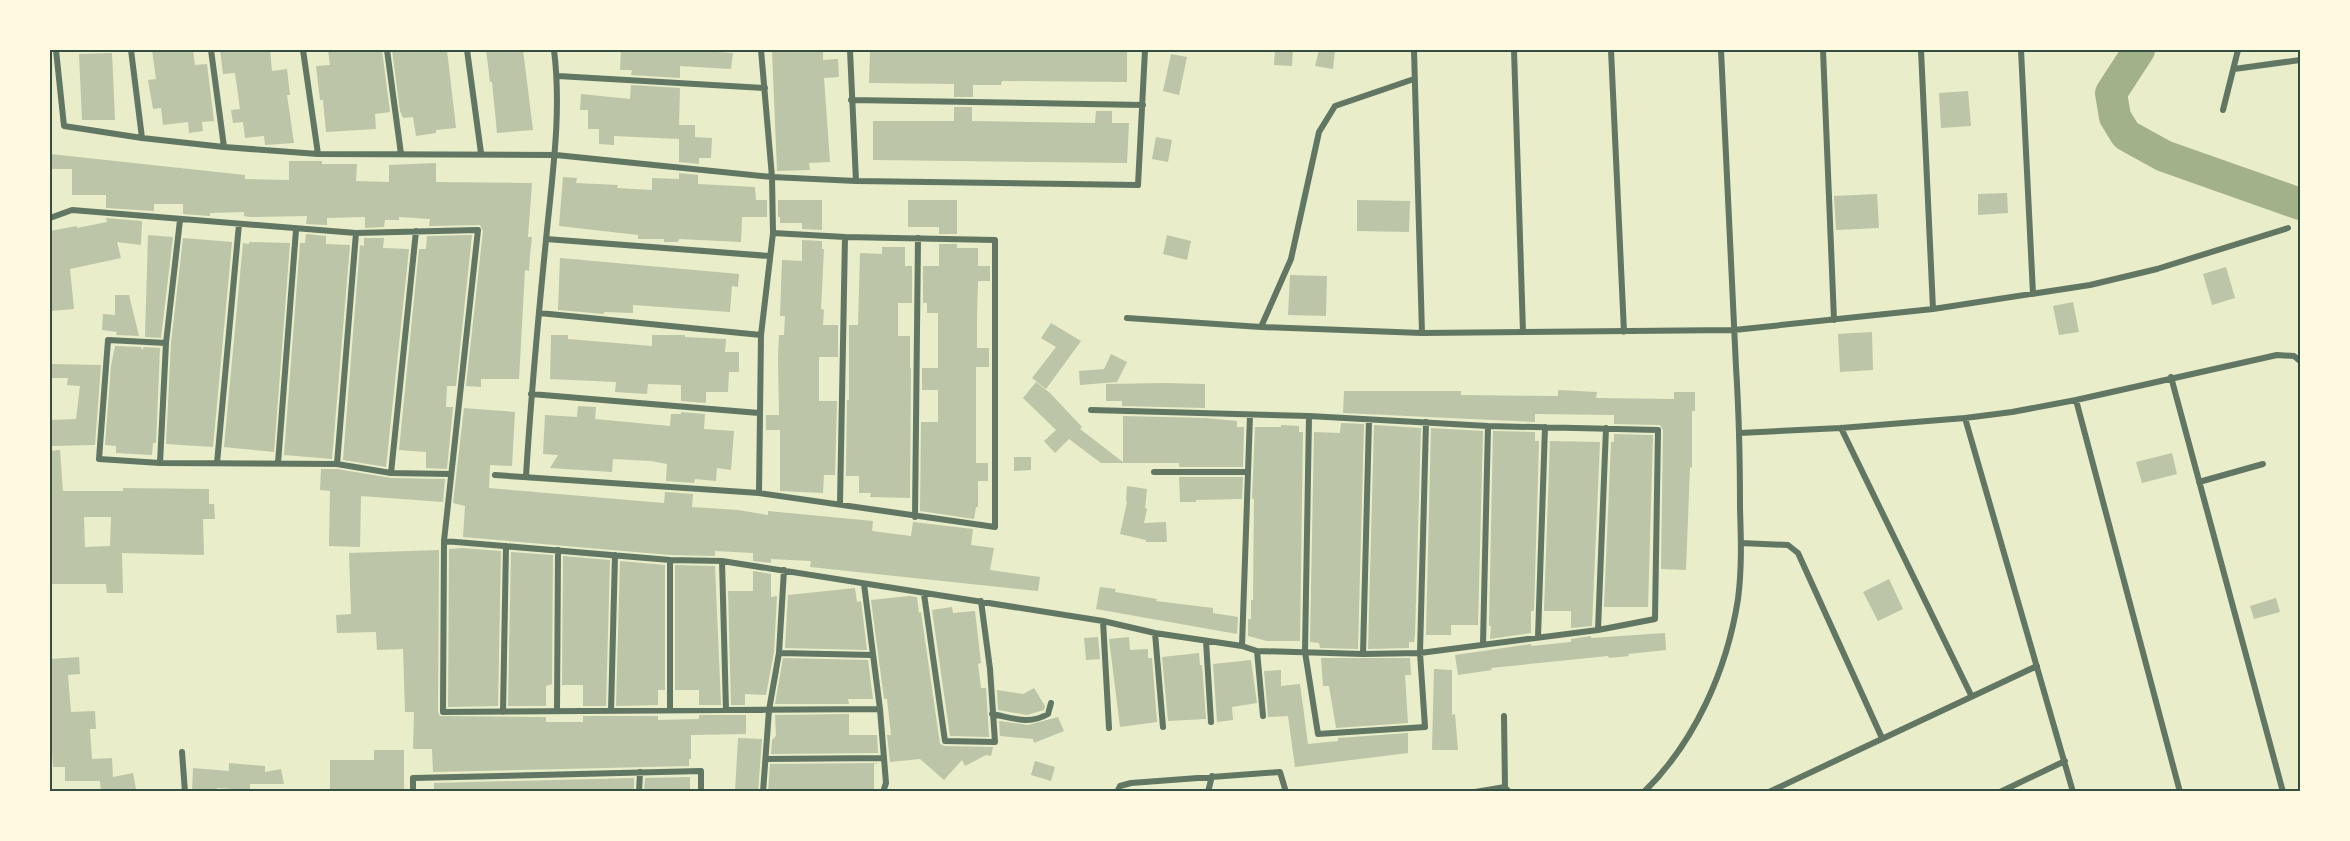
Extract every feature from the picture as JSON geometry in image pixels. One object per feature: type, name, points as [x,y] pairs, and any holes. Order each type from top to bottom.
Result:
[{"type":"street","points":[[56,50],[64,126],[142,138],[224,147],[318,153],[556,155],[772,177],[856,181],[1138,185],[1145,50]]},
{"type":"street","points":[[131,50],[142,138]]},
{"type":"street","points":[[211,50],[224,147]]},
{"type":"street","points":[[303,50],[318,153]]},
{"type":"street","points":[[387,50],[401,154]]},
{"type":"street","points":[[467,50],[481,153]]},
{"type":"street","points":[[526,476],[531,394],[556,155],[558,76],[554,50]]},
{"type":"street","points":[[759,493],[761,335],[773,233],[772,177],[761,50]]},
{"type":"street","points":[[850,50],[856,181]]},
{"type":"street","points":[[1414,50],[1422,333]]},
{"type":"street","points":[[1514,50],[1523,332]]},
{"type":"street","points":[[1611,50],[1624,332]]},
{"type":"street","points":[[1644,792],[1664,772],[1690,735],[1710,695],[1724,654],[1738,599],[1741,543],[1740,433],[1721,50]]},
{"type":"street","points":[[1823,50],[1834,320]]},
{"type":"street","points":[[1921,50],[1933,309]]},
{"type":"street","points":[[2020,50],[2032,294]]},
{"type":"street","points":[[2223,110],[2238,50]]},
{"type":"street","points":[[2234,69],[2301,60]]},
{"type":"street","points":[[558,76],[765,88]]},
{"type":"street","points":[[1260,327],[1291,259],[1319,132],[1335,106],[1414,79]]},
{"type":"street","points":[[851,100],[1143,105]]},
{"type":"street","points":[[50,218],[72,210],[356,233],[478,230],[444,541],[443,712],[880,709]]},
{"type":"street","points":[[160,464],[166,343],[180,220]]},
{"type":"street","points":[[217,464],[239,224]]},
{"type":"street","points":[[1127,318],[1260,327],[1422,333],[1734,330],[1933,309],[2090,285],[2157,269],[2288,228]]},
{"type":"street","points":[[278,464],[297,230]]},
{"type":"street","points":[[392,473],[416,231]]},
{"type":"street","points":[[337,464],[356,233]]},
{"type":"street","points":[[495,475],[759,493],[995,527],[995,240],[773,233]]},
{"type":"street","points":[[840,504],[845,237]]},
{"type":"street","points":[[915,517],[918,238]]},
{"type":"street","points":[[546,239],[769,256]]},
{"type":"street","points":[[539,313],[761,335]]},
{"type":"street","points":[[166,343],[108,340],[99,459],[160,464],[337,464],[392,473],[451,474]]},
{"type":"street","points":[[1740,433],[1841,428],[2012,412],[2277,355],[2294,356],[2301,361]]},
{"type":"street","points":[[2171,377],[2283,792]]},
{"type":"street","points":[[531,394],[759,413]]},
{"type":"street","points":[[2076,400],[2180,792]]},
{"type":"street","points":[[444,541],[670,560],[722,561],[1103,621],[1155,633],[1242,646],[1257,651],[1420,653],[1599,630],[1655,619],[1658,430],[1488,426],[1309,416],[1091,410]]},
{"type":"street","points":[[1242,646],[1246,472],[1250,415]]},
{"type":"street","points":[[1309,416],[1305,652],[1318,734],[1425,727],[1420,653],[1426,422]]},
{"type":"street","points":[[1965,418],[2073,792]]},
{"type":"street","points":[[1363,654],[1369,420]]},
{"type":"street","points":[[1483,644],[1488,426]]},
{"type":"street","points":[[1538,637],[1545,427]]},
{"type":"street","points":[[1599,630],[1606,428]]},
{"type":"street","points":[[1841,428],[1971,695]]},
{"type":"street","points":[[2199,482],[2263,464]]},
{"type":"street","points":[[1154,472],[1246,472]]},
{"type":"street","points":[[1741,543],[1788,545],[1798,553],[1882,738]]},
{"type":"street","points":[[503,712],[506,546]]},
{"type":"street","points":[[557,711],[558,550]]},
{"type":"street","points":[[611,711],[615,555]]},
{"type":"street","points":[[670,560],[670,710]]},
{"type":"street","points":[[722,561],[726,710]]},
{"type":"street","points":[[763,792],[770,710],[779,653],[784,570]]},
{"type":"street","points":[[864,584],[880,709],[886,783],[883,792]]},
{"type":"street","points":[[924,594],[945,741],[995,742],[990,669],[981,601]]},
{"type":"street","points":[[1103,621],[1109,728]]},
{"type":"street","points":[[1155,633],[1163,727]]},
{"type":"street","points":[[1206,641],[1211,722]]},
{"type":"street","points":[[1257,651],[1263,716]]},
{"type":"street","points":[[779,653],[872,655]]},
{"type":"street","points":[[1769,792],[1971,695],[2037,666]]},
{"type":"street","points":[[992,714],[1028,722],[1038,720],[1048,714],[1051,703]]},
{"type":"street","points":[[1475,792],[1507,789],[1504,716]]},
{"type":"street","points":[[182,752],[185,792]]},
{"type":"street","points":[[766,759],[883,758]]},
{"type":"street","points":[[2000,792],[2065,761]]},
{"type":"street","points":[[413,792],[413,778],[701,771],[701,792]]},
{"type":"street","points":[[639,792],[640,772]]},
{"type":"street","points":[[1118,789],[1131,783],[1280,772],[1286,792]]},
{"type":"street","points":[[1208,792],[1212,776]]},
{"type":"building","points":[[152,50],[193,50],[195,65],[207,64],[214,121],[202,122],[203,131],[189,133],[188,122],[163,125],[161,108],[153,109],[148,80],[156,79]]},
{"type":"building","points":[[220,50],[270,50],[272,71],[287,69],[290,95],[287,95],[294,143],[265,145],[264,136],[245,138],[243,122],[233,123],[231,110],[240,109],[235,73],[223,74]]},
{"type":"building","points":[[328,50],[382,50],[390,112],[375,114],[376,129],[326,132],[323,100],[320,100],[316,66],[330,65]]},
{"type":"building","points":[[392,50],[447,50],[456,128],[436,130],[436,133],[416,136],[413,117],[403,118],[400,111]]},
{"type":"building","points":[[486,50],[523,50],[533,130],[497,133]]},
{"type":"building","points":[[621,50],[733,53],[731,69],[680,66],[680,78],[631,75],[632,70],[620,70]]},
{"type":"building","points":[[772,50],[823,50],[823,60],[838,59],[839,77],[824,78],[830,162],[809,163],[810,170],[777,171]]},
{"type":"building","points":[[870,50],[1127,50],[1127,82],[1002,81],[1001,85],[973,85],[973,97],[954,97],[954,84],[869,83]]},
{"type":"building","points":[[1275,50],[1293,51],[1292,66],[1274,65]]},
{"type":"building","points":[[1319,50],[1335,50],[1333,69],[1315,66]]},
{"type":"building","points":[[112,53],[115,120],[82,120],[79,54]]},
{"type":"building","points":[[1171,54],[1187,57],[1179,95],[1163,91]]},
{"type":"building","points":[[631,85],[680,88],[679,125],[695,125],[695,137],[712,138],[711,158],[699,158],[699,164],[679,162],[679,139],[614,136],[614,145],[599,144],[599,129],[588,129],[588,110],[580,110],[581,94],[630,99]]},
{"type":"building","points":[[1968,91],[1971,126],[1941,128],[1939,93]]},
{"type":"building","points":[[954,107],[972,107],[972,121],[1095,123],[1096,111],[1112,111],[1112,123],[1129,123],[1127,163],[873,160],[873,121],[954,121]]},
{"type":"building","points":[[1156,137],[1172,140],[1168,162],[1152,159]]},
{"type":"building","points":[[50,154],[245,175],[245,179],[289,180],[289,161],[322,161],[322,164],[357,164],[356,181],[389,182],[389,165],[436,163],[436,182],[532,183],[528,237],[532,237],[529,271],[525,270],[519,379],[481,379],[481,387],[466,386],[483,231],[480,225],[429,226],[430,219],[399,217],[399,220],[385,220],[384,227],[365,228],[365,217],[327,218],[327,225],[306,224],[307,216],[250,217],[244,216],[244,212],[210,213],[210,216],[183,214],[183,204],[154,204],[154,211],[106,208],[106,195],[72,195],[72,169],[50,169]]},
{"type":"building","points":[[679,173],[698,175],[698,184],[755,187],[756,200],[767,200],[767,217],[742,217],[741,242],[679,239],[678,242],[664,242],[664,239],[638,239],[638,235],[559,226],[563,177],[577,178],[576,183],[618,185],[617,188],[652,190],[652,178],[679,179]]},
{"type":"building","points":[[2007,193],[2008,213],[1978,215],[1978,194]]},
{"type":"building","points":[[1877,194],[1879,228],[1836,230],[1834,196]]},
{"type":"building","points":[[778,200],[822,200],[822,230],[802,229],[802,223],[780,223]]},
{"type":"building","points":[[908,200],[957,200],[957,234],[939,234],[939,227],[908,227]]},
{"type":"building","points":[[1357,200],[1410,201],[1409,232],[1357,231]]},
{"type":"building","points":[[106,218],[142,221],[141,245],[117,242],[121,258],[70,269],[74,309],[50,311],[50,231],[107,222]]},
{"type":"building","points":[[306,234],[326,236],[326,244],[350,245],[332,459],[284,455],[300,243],[305,243]]},
{"type":"building","points":[[148,235],[173,237],[161,338],[145,337]]},
{"type":"building","points":[[472,235],[456,386],[447,386],[446,407],[453,407],[447,469],[426,468],[426,452],[399,450],[419,249],[426,249],[427,236]]},
{"type":"building","points":[[1167,235],[1191,241],[1187,260],[1163,254]]},
{"type":"building","points":[[183,238],[232,242],[213,447],[166,444],[171,343]]},
{"type":"building","points":[[364,238],[384,238],[383,248],[409,249],[386,467],[343,460],[360,245],[364,246]]},
{"type":"building","points":[[802,240],[822,241],[822,249],[824,249],[821,309],[824,310],[823,325],[838,325],[838,357],[819,357],[819,401],[837,401],[835,475],[824,475],[823,493],[780,491],[780,430],[766,430],[766,415],[779,415],[779,335],[784,335],[785,316],[780,316],[782,260],[802,261]]},
{"type":"building","points":[[249,242],[290,243],[274,452],[224,447],[243,243],[249,244]]},
{"type":"building","points":[[939,244],[957,244],[957,248],[978,248],[978,266],[990,266],[990,281],[978,281],[977,314],[977,348],[989,348],[989,367],[976,367],[976,463],[988,463],[988,481],[978,481],[978,507],[976,507],[974,519],[920,511],[921,422],[938,422],[938,390],[922,390],[922,368],[938,368],[938,313],[927,313],[927,303],[923,303],[923,266],[939,266]]},
{"type":"building","points":[[882,247],[905,247],[905,266],[912,266],[912,303],[898,303],[898,336],[910,336],[910,498],[870,497],[871,493],[859,493],[859,476],[846,476],[849,325],[858,325],[860,253],[882,254]]},
{"type":"building","points":[[560,258],[739,274],[738,287],[732,286],[730,312],[633,305],[633,313],[604,312],[604,314],[558,310]]},
{"type":"building","points":[[2226,267],[2235,298],[2212,305],[2203,274]]},
{"type":"building","points":[[1290,275],[1327,276],[1326,316],[1288,315]]},
{"type":"building","points":[[115,295],[129,295],[139,336],[116,335],[117,332],[102,330],[103,314],[115,315]]},
{"type":"building","points":[[2073,302],[2079,332],[2059,335],[2053,306]]},
{"type":"building","points":[[1051,323],[1081,341],[1046,389],[1032,378],[1056,347],[1041,338]]},
{"type":"building","points":[[1872,332],[1873,370],[1840,372],[1838,334]]},
{"type":"building","points":[[551,335],[568,335],[568,339],[652,346],[652,335],[726,339],[725,352],[739,352],[739,372],[729,372],[728,392],[706,392],[706,403],[681,401],[681,385],[648,384],[647,394],[615,392],[616,382],[550,379]]},
{"type":"building","points":[[115,346],[141,347],[142,350],[144,347],[160,348],[156,443],[153,443],[152,455],[116,453],[116,446],[105,445],[111,366]]},
{"type":"building","points":[[1111,354],[1127,362],[1117,382],[1080,385],[1079,371],[1104,369]]},
{"type":"building","points":[[50,364],[101,365],[95,445],[52,446],[50,420],[76,419],[80,386],[67,385],[68,378],[50,378]]},
{"type":"building","points":[[1036,382],[1050,393],[1082,427],[1080,429],[1123,462],[1123,416],[1205,418],[1237,421],[1237,427],[1244,427],[1243,467],[1179,467],[1179,463],[1101,463],[1069,439],[1055,453],[1044,441],[1056,430],[1023,398]]},
{"type":"building","points":[[1106,384],[1205,384],[1205,408],[1122,406],[1122,401],[1106,401]]},
{"type":"building","points":[[1558,390],[1597,392],[1596,398],[1674,399],[1674,392],[1695,392],[1695,411],[1692,411],[1692,468],[1690,467],[1686,570],[1661,569],[1663,430],[1660,425],[1614,424],[1614,415],[1535,414],[1535,422],[1343,413],[1344,391],[1461,391],[1461,395],[1558,396]]},
{"type":"building","points":[[578,406],[596,407],[595,419],[670,426],[671,414],[681,414],[681,412],[705,414],[704,429],[734,431],[731,470],[717,468],[716,481],[695,479],[694,483],[666,481],[667,464],[651,461],[613,459],[612,472],[550,468],[558,455],[543,454],[545,415],[577,417]]},
{"type":"building","points":[[464,408],[515,412],[512,466],[490,465],[489,488],[664,503],[665,492],[693,494],[692,507],[738,510],[768,515],[768,511],[873,521],[872,531],[911,536],[913,522],[973,529],[971,545],[994,548],[990,570],[1040,577],[1038,591],[810,567],[811,561],[771,559],[771,563],[753,561],[753,553],[715,551],[715,556],[670,555],[463,537],[465,506],[453,503]]},
{"type":"building","points":[[1341,423],[1364,424],[1358,649],[1320,648],[1319,643],[1310,642],[1314,432],[1340,433]]},
{"type":"building","points":[[1281,425],[1299,426],[1299,432],[1303,432],[1300,641],[1267,641],[1248,636],[1248,619],[1251,619],[1251,600],[1253,600],[1254,499],[1252,499],[1255,427],[1281,427]]},
{"type":"building","points":[[1374,425],[1421,428],[1415,635],[1414,642],[1409,642],[1409,648],[1368,649]]},
{"type":"building","points":[[1431,428],[1483,431],[1478,625],[1451,625],[1451,635],[1426,635]]},
{"type":"building","points":[[1493,431],[1535,432],[1535,441],[1539,441],[1534,611],[1531,611],[1531,633],[1490,639],[1491,626],[1489,626]]},
{"type":"building","points":[[1614,434],[1653,435],[1648,607],[1604,607],[1611,442],[1614,442]]},
{"type":"building","points":[[1550,441],[1600,442],[1592,626],[1571,628],[1571,611],[1544,611]]},
{"type":"building","points":[[60,450],[63,491],[123,491],[123,488],[209,489],[209,504],[214,504],[215,519],[203,519],[204,555],[122,553],[123,593],[107,593],[106,584],[50,584],[50,451]],"holes":[[[84,517],[111,517],[110,546],[85,547]]]},
{"type":"building","points":[[2172,453],[2177,474],[2142,483],[2136,462]]},
{"type":"building","points":[[1014,457],[1031,457],[1031,470],[1014,471]]},
{"type":"building","points":[[321,469],[337,469],[391,478],[445,479],[443,502],[361,496],[360,547],[329,546],[330,491],[320,490]]},
{"type":"building","points":[[1179,477],[1243,477],[1242,499],[1180,502]]},
{"type":"building","points":[[1127,486],[1147,489],[1144,523],[1166,522],[1167,542],[1146,542],[1146,540],[1120,534],[1127,502]]},
{"type":"building","points":[[449,549],[501,551],[498,706],[448,707]]},
{"type":"building","points":[[439,550],[438,712],[440,716],[546,717],[546,722],[583,722],[583,716],[658,716],[658,720],[699,719],[699,715],[746,715],[746,734],[691,735],[689,766],[433,772],[432,749],[413,749],[414,712],[405,712],[403,649],[377,650],[376,632],[337,633],[336,615],[351,614],[349,553]]},
{"type":"building","points":[[511,552],[553,555],[552,684],[546,686],[546,706],[508,706]]},
{"type":"building","points":[[563,556],[610,560],[606,706],[583,706],[583,685],[562,685]]},
{"type":"building","points":[[620,561],[665,565],[665,690],[658,690],[658,705],[616,706]]},
{"type":"building","points":[[675,565],[715,566],[721,705],[699,705],[699,690],[675,690]]},
{"type":"building","points":[[753,571],[771,574],[771,597],[777,596],[774,652],[766,695],[745,694],[745,705],[731,705],[728,591],[753,591]]},
{"type":"building","points":[[1889,579],[1903,609],[1878,621],[1863,592]]},
{"type":"building","points":[[1100,587],[1116,589],[1115,592],[1157,599],[1156,601],[1213,608],[1213,613],[1238,617],[1237,634],[1096,609]]},
{"type":"building","points":[[855,588],[857,602],[861,601],[867,650],[785,648],[788,595]]},
{"type":"building","points":[[917,597],[919,613],[921,612],[940,744],[993,747],[991,756],[986,755],[965,766],[962,760],[944,780],[920,759],[890,762],[887,735],[891,735],[887,699],[884,699],[871,600]]},
{"type":"building","points":[[2276,598],[2280,612],[2254,619],[2250,606]]},
{"type":"building","points":[[952,607],[953,613],[975,611],[981,663],[978,664],[981,688],[986,688],[989,737],[950,736],[932,610]]},
{"type":"building","points":[[1665,633],[1666,650],[1628,654],[1629,656],[1609,658],[1608,656],[1491,668],[1492,670],[1458,675],[1455,655],[1531,644],[1531,646],[1571,642],[1571,639],[1591,636],[1591,638]]},
{"type":"building","points":[[1098,637],[1100,659],[1086,660],[1084,638]]},
{"type":"building","points":[[1129,637],[1130,650],[1148,649],[1148,658],[1152,658],[1157,722],[1120,727],[1109,639]]},
{"type":"building","points":[[1199,653],[1206,719],[1168,721],[1162,657]]},
{"type":"building","points":[[79,657],[80,674],[68,675],[71,712],[95,711],[96,729],[90,729],[92,759],[112,758],[113,777],[133,773],[136,789],[101,792],[100,781],[65,781],[65,767],[53,767],[50,659]]},
{"type":"building","points":[[783,658],[868,660],[873,699],[848,699],[849,704],[775,704]]},
{"type":"building","points":[[1321,658],[1410,658],[1411,675],[1405,675],[1408,723],[1336,728],[1329,686],[1323,686]]},
{"type":"building","points":[[1251,660],[1257,703],[1232,707],[1233,720],[1217,722],[1213,664]]},
{"type":"building","points":[[1434,669],[1452,670],[1452,715],[1455,714],[1458,750],[1432,750]]},
{"type":"building","points":[[1281,670],[1281,686],[1300,684],[1308,744],[1338,741],[1338,738],[1408,733],[1408,753],[1295,767],[1288,716],[1268,717],[1264,671]]},
{"type":"building","points":[[1034,688],[1045,706],[1044,710],[1027,715],[998,710],[997,690],[1023,694]]},
{"type":"building","points":[[849,714],[849,735],[877,735],[878,753],[771,754],[772,740],[776,736],[775,715]]},
{"type":"building","points":[[1058,717],[1064,731],[1034,743],[1033,739],[1000,736],[999,721],[1028,725]]},
{"type":"building","points":[[738,738],[762,739],[758,792],[735,792]]},
{"type":"building","points":[[374,750],[404,750],[404,792],[330,790],[330,760],[374,760]]},
{"type":"building","points":[[1035,761],[1055,767],[1051,781],[1031,775]]},
{"type":"building","points":[[229,763],[265,766],[265,772],[281,769],[284,784],[250,784],[250,790],[217,788],[217,792],[192,792],[193,768],[229,771]]},
{"type":"building","points":[[879,763],[874,764],[874,792],[768,792],[770,764]]},
{"type":"building","points":[[690,777],[690,792],[644,792],[645,778]]},
{"type":"building","points":[[634,778],[634,792],[434,792],[434,783]]},
{"type":"waterway","points":[[2139,50],[2111,93],[2115,117],[2126,135],[2164,156],[2300,204]]}]
